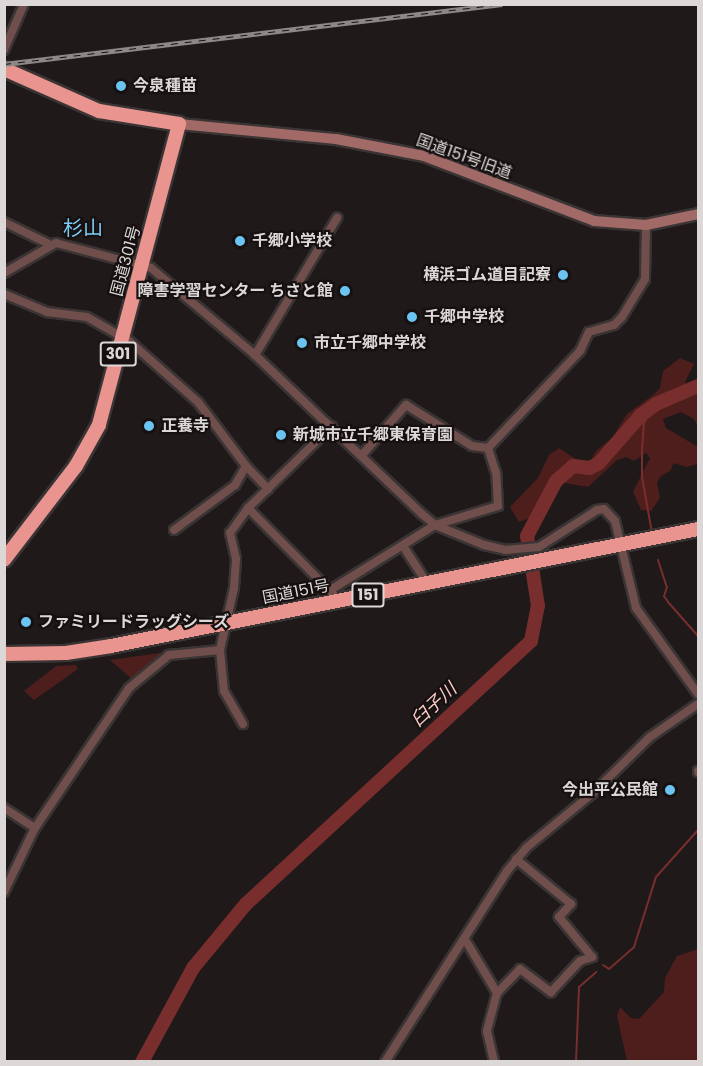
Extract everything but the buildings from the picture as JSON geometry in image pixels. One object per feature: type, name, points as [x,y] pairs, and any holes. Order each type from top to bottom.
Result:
[{"type":"highway","points":[[4,69],[99,111],[179,123]]},
{"type":"highway","name":"国道301号","points":[[4,560],[89,446],[104,411],[144,265],[179,123]]},
{"type":"highway","name":"国道151号","points":[[4,654],[66,653],[225,623],[333,595],[427,583],[699,529]]},
{"type":"street","points":[[4,50],[24,4]]},
{"type":"street","name":"国道151号旧道","points":[[179,123],[336,139],[407,152],[440,161],[594,221],[646,225],[699,214]]},
{"type":"street","points":[[255,355],[337,218]]},
{"type":"street","points":[[4,222],[49,244]]},
{"type":"street","points":[[488,448],[580,351],[589,332],[614,325],[622,317],[645,279],[646,225]]},
{"type":"street","points":[[4,273],[49,244],[65,243],[144,265],[255,355],[435,525],[495,549],[518,550],[539,547],[597,510],[604,509],[615,521],[636,608],[699,694]]},
{"type":"street","points":[[4,294],[47,312],[87,317],[123,337],[198,402],[246,466],[268,489]]},
{"type":"street","points":[[362,454],[406,405],[472,446],[488,448]]},
{"type":"street","points":[[243,724],[224,691],[220,650],[236,559],[230,532],[248,508],[332,426]]},
{"type":"street","points":[[248,508],[333,595],[435,525],[498,506],[496,473],[488,448]]},
{"type":"street","points":[[174,530],[235,485],[246,466]]},
{"type":"street","points":[[403,546],[427,583]]},
{"type":"street","points":[[4,892],[35,828],[129,688],[169,655],[220,650]]},
{"type":"street","points":[[385,1062],[466,940],[516,859],[650,737],[699,704]]},
{"type":"street","points":[[4,808],[35,828]]},
{"type":"street","points":[[494,1062],[487,1031],[497,993],[520,969],[551,992],[580,961],[592,957],[559,917],[571,904],[516,859]]},
{"type":"street","points":[[466,940],[497,993]]},
{"type":"shaded area","points":[[680,358],[694,364],[685,382],[693,390],[698,389],[698,426],[694,419],[681,412],[663,419],[666,428],[698,447],[698,464],[686,467],[674,463],[670,471],[661,476],[657,482],[660,498],[651,511],[641,510],[633,492],[650,458],[646,453],[634,461],[626,457],[617,460],[588,487],[553,481],[530,518],[519,522],[510,507],[538,478],[549,455],[559,448],[583,464],[590,462],[596,451],[612,438],[627,414],[660,388],[663,371]]},
{"type":"shaded area","points":[[167,652],[133,680],[110,660]]},
{"type":"shaded area","points":[[76,665],[78,669],[34,700],[24,691],[56,666]]},
{"type":"shaded area","points":[[698,949],[698,1061],[627,1061],[617,1016],[620,1007],[631,1018],[639,1019],[664,992],[665,978],[677,956]]},
{"type":"waterway","name":"臼子川","points":[[142,1062],[193,968],[246,904],[531,641],[538,606],[527,536],[556,481],[573,466],[590,468],[599,463],[641,415],[656,404],[698,386]]},
{"type":"waterway","points":[[652,533],[642,477],[642,450],[644,423],[656,404]]},
{"type":"waterway","points":[[658,560],[667,587],[664,596],[698,636]]},
{"type":"waterway","points":[[603,965],[609,969],[634,947],[656,877],[698,830]]},
{"type":"waterway","points":[[576,1062],[579,987],[596,972]]},
{"type":"railway","points":[[4,64],[502,4]]},
{"type":"place","name":"今泉種苗","points":[[121,86]]},
{"type":"place","name":"千郷小学校","points":[[240,241]]},
{"type":"place","name":"横浜ゴム道目記寮","points":[[563,275]]},
{"type":"place","name":"障害学習センター ちさと館","points":[[345,291]]},
{"type":"place","name":"千郷中学校","points":[[412,317]]},
{"type":"place","name":"市立千郷中学校","points":[[302,343]]},
{"type":"place","name":"正養寺","points":[[149,426]]},
{"type":"place","name":"新城市立千郷東保育園","points":[[281,435]]},
{"type":"place","name":"ファミリードラッグシーズ","points":[[26,622]]},
{"type":"place","name":"今出平公民館","points":[[670,790]]},
{"type":"district","name":"杉山","points":[[83,228]]}]
